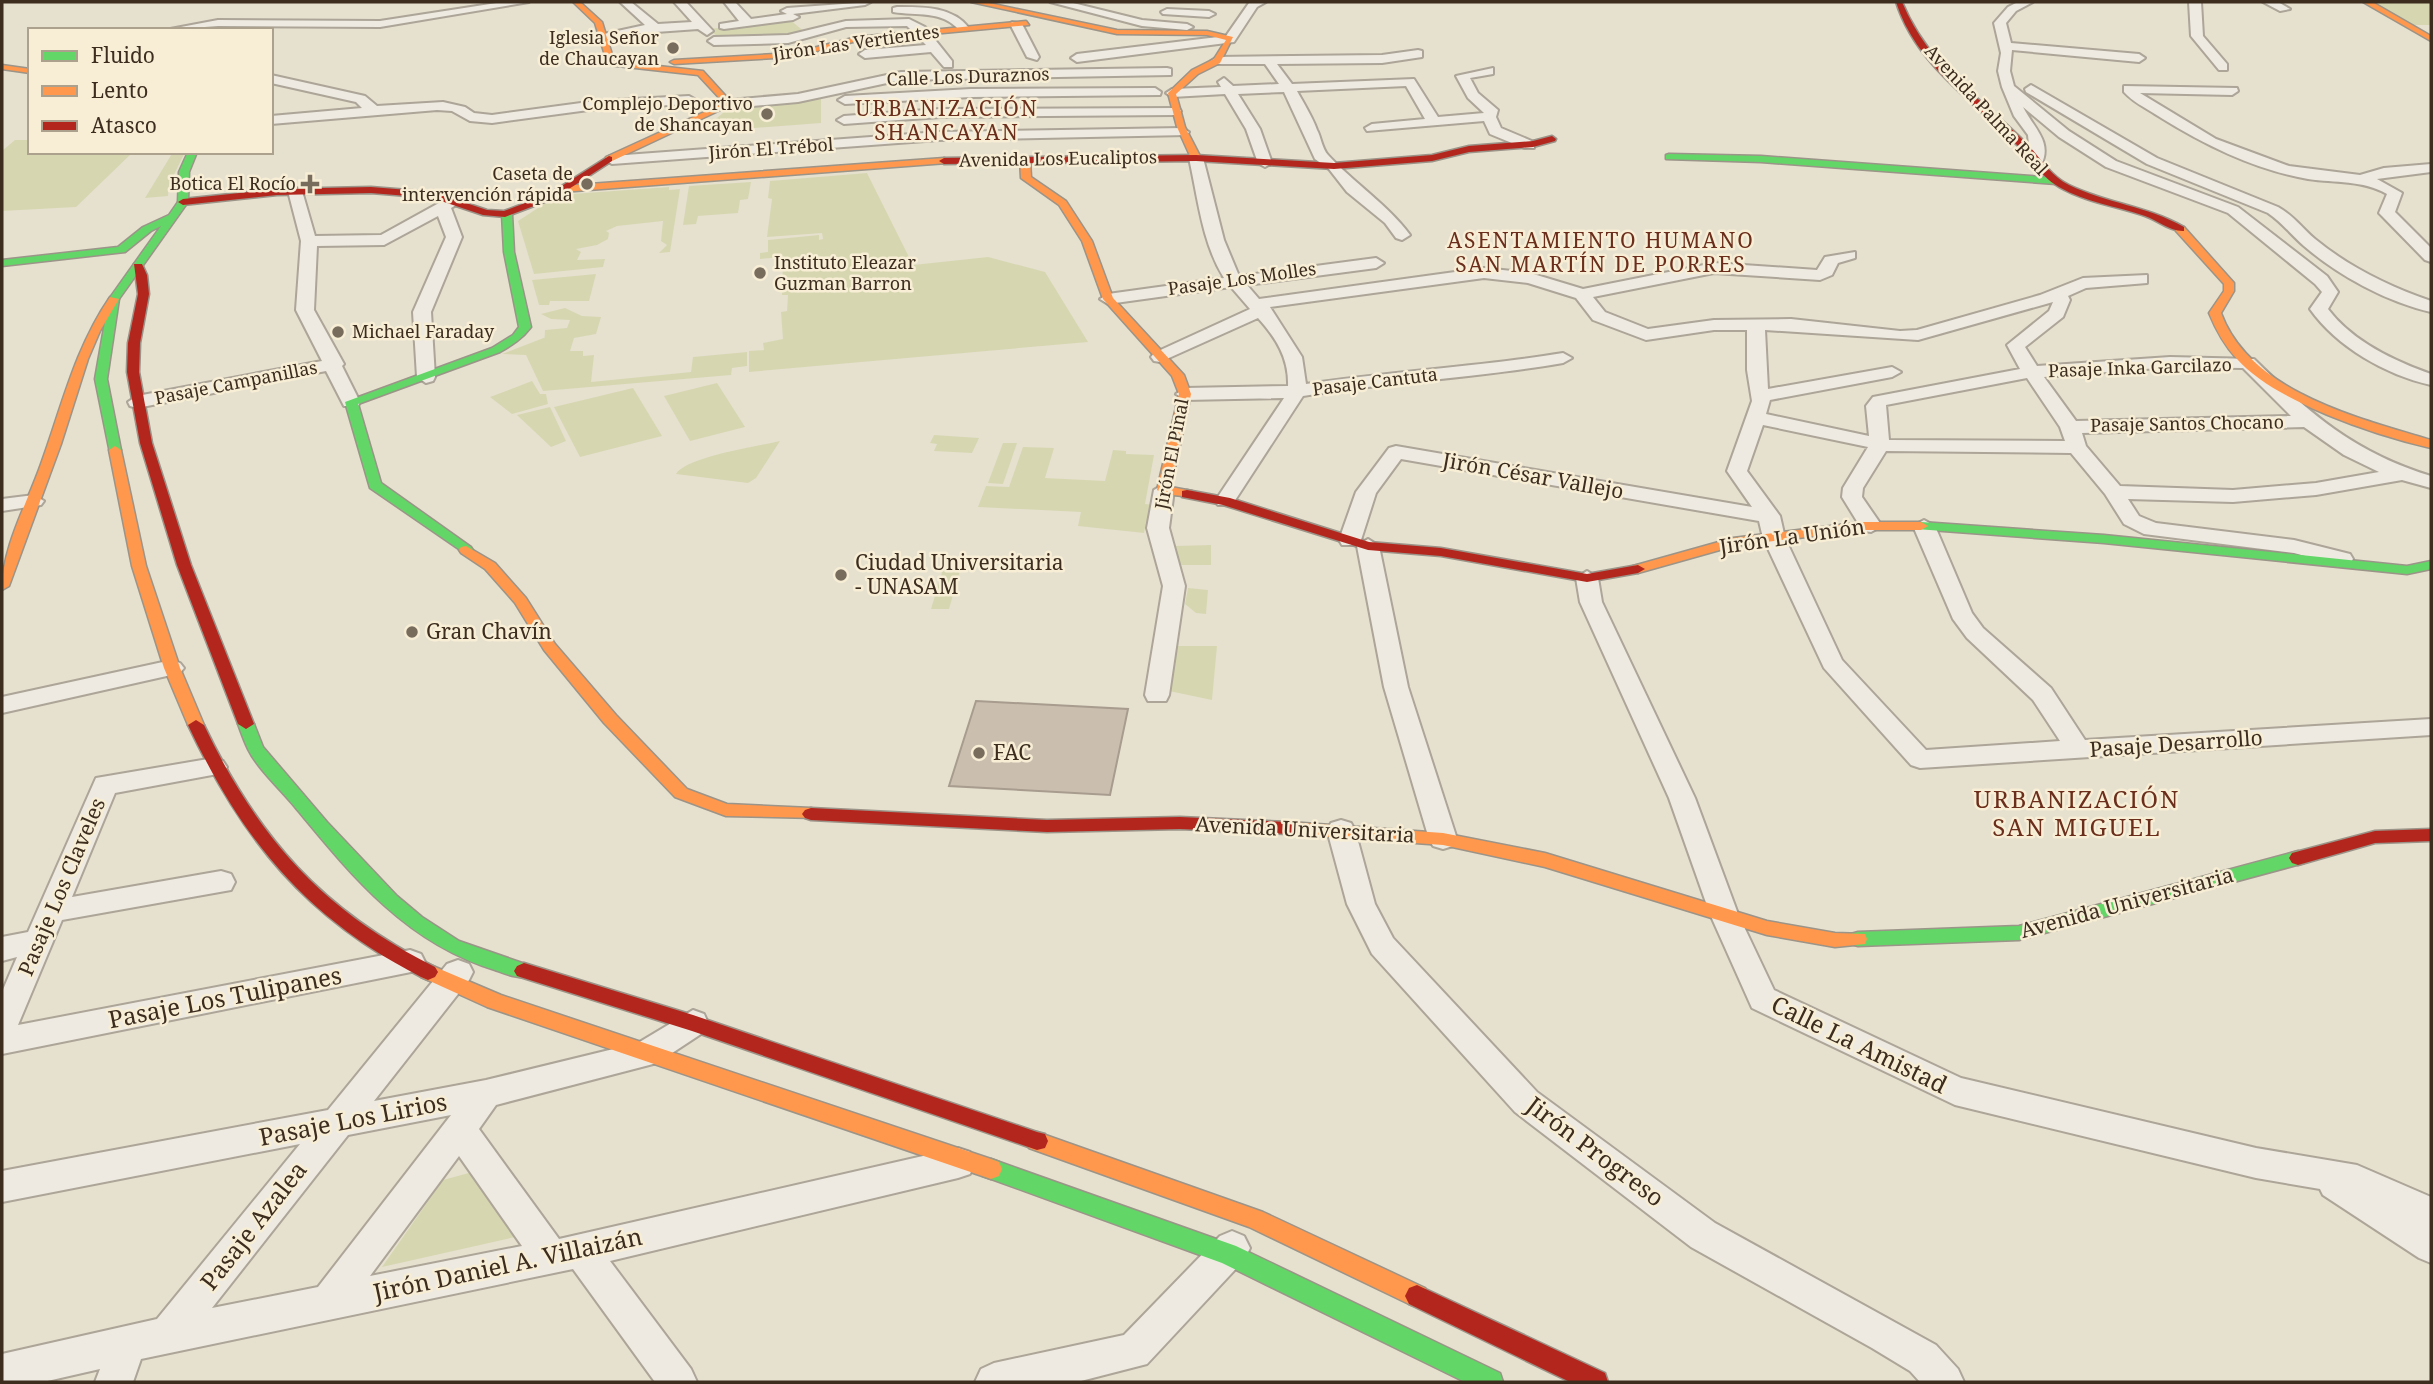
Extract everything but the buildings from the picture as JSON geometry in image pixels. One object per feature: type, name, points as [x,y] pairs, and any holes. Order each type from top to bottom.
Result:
[{"type":"main road","points":[[183,202],[295,191],[444,201],[486,214],[508,217],[562,190],[651,136],[697,121],[729,104],[700,73],[611,63],[598,22],[576,2]]},
{"type":"main road","points":[[975,2],[1106,32],[1222,34],[1230,39],[1215,62],[1195,72],[1172,93],[1174,111],[1196,158]]},
{"type":"main road","name":"Avenida Palma Real","points":[[1899,2],[1899,16],[1940,65],[1973,102],[2025,147],[2056,181],[2075,193],[2159,217],[2177,226],[2229,283],[2229,291],[2215,313],[2218,327],[2248,363],[2308,402],[2331,412],[2431,443]]},
{"type":"main road","points":[[2367,2],[2431,39]]},
{"type":"main road","name":"Jirón Las Vertientes","points":[[663,68],[678,61],[793,55],[861,46],[924,32],[1049,20]]},
{"type":"main road","points":[[2,67],[26,71]]},
{"type":"main road","name":"Avenida Los Eucaliptos","points":[[562,190],[925,161],[1196,158],[1334,166],[1394,162],[1469,149],[1529,145],[1552,139]]},
{"type":"main road","points":[[192,154],[184,172],[183,202],[146,251],[141,273],[144,301],[134,345],[137,402],[150,458],[186,571],[257,753],[388,901],[444,942],[474,956],[693,1023],[999,1127],[1255,1219],[1595,1382]]},
{"type":"main road","points":[[1669,157],[1761,159],[2056,181]]},
{"type":"main road","name":"Jirón El Pinal","points":[[1026,159],[1026,178],[1063,202],[1087,241],[1108,299],[1178,375],[1185,394],[1164,490]]},
{"type":"main road","points":[[351,402],[426,377],[496,349],[517,337],[525,327],[509,252],[508,217]]},
{"type":"main road","points":[[2,263],[112,251],[128,246],[147,229],[170,220]]},
{"type":"main road","points":[[2,582],[34,501],[62,422],[79,359],[92,330],[114,299],[141,273]]},
{"type":"main road","points":[[114,299],[101,379],[139,566],[172,668],[214,767],[286,871],[361,935],[408,963],[450,979],[494,1001],[969,1161],[1227,1254],[1490,1382]]},
{"type":"main road","name":"Avenida Universitaria","points":[[351,402],[375,485],[424,523],[491,566],[521,601],[549,646],[589,698],[681,793],[726,810],[1047,826],[1180,823],[1341,830],[1443,839],[1545,860],[1767,928],[1835,940],[2020,933],[2375,837],[2431,835]]},
{"type":"main road","name":"Jirón La Unión","points":[[1164,490],[1225,501],[1359,543],[1441,552],[1587,578],[1623,573],[1772,527],[1924,526],[2104,539],[2407,570],[2431,565]]},
{"type":"street","points":[[184,28],[218,23],[380,24],[523,2]]},
{"type":"street","points":[[625,2],[655,28]]},
{"type":"street","points":[[680,2],[727,57]]},
{"type":"street","points":[[729,2],[748,23]]},
{"type":"street","points":[[603,38],[655,28],[748,23],[788,13],[856,2]]},
{"type":"street","points":[[1056,2],[1142,23],[1187,27]]},
{"type":"street","points":[[1034,58],[1096,58],[1230,39],[1253,5],[1260,2]]},
{"type":"street","points":[[2027,2],[2012,9],[2000,23],[2003,46],[2007,52],[2004,71],[2008,88],[2021,116],[2035,135],[2039,152],[2036,162]]},
{"type":"street","points":[[2195,2],[2198,14],[2194,26],[2199,39],[2222,67]]},
{"type":"street","points":[[2269,2],[2284,9]]},
{"type":"street","points":[[1149,9],[1179,15],[1209,14]]},
{"type":"street","points":[[788,13],[906,10],[945,16],[959,22],[963,28]]},
{"type":"street","points":[[788,13],[810,33]]},
{"type":"street","points":[[714,41],[789,38],[846,24],[895,20],[918,25],[933,48],[948,64]]},
{"type":"street","name":"Jirón El Pinal","points":[[1016,24],[1034,58],[1015,74],[1026,159]]},
{"type":"street","points":[[933,48],[861,46],[875,75],[986,61]]},
{"type":"street","points":[[2003,46],[2139,58]]},
{"type":"street","points":[[1265,163],[1253,129],[1230,93],[1215,62],[1382,58],[1419,54]]},
{"type":"street","points":[[1268,60],[1289,89],[1310,128],[1320,156],[1334,166],[1352,188],[1390,220],[1402,235]]},
{"type":"street","points":[[1489,71],[1462,76],[1473,95],[1490,110],[1492,114],[1489,117],[1495,131],[1529,145]]},
{"type":"street","points":[[2004,71],[2098,131],[2152,161],[2273,209],[2291,222],[2309,242],[2358,275],[2389,292],[2431,307]]},
{"type":"street","name":"Calle Los Duraznos","points":[[729,104],[843,93],[875,75],[1167,72]]},
{"type":"street","points":[[273,79],[360,99],[373,110]]},
{"type":"street","points":[[1172,93],[1230,93],[1415,81],[1434,122]]},
{"type":"street","points":[[2008,88],[2064,134],[2111,164],[2232,210],[2321,280],[2330,292],[2319,309],[2340,332],[2401,370],[2431,380]]},
{"type":"street","points":[[2232,91],[2129,89],[2196,135],[2247,159],[2308,174],[2379,183],[2395,193],[2387,213],[2431,257]]},
{"type":"street","points":[[844,169],[841,144],[843,93],[1155,92]]},
{"type":"street","points":[[273,120],[449,106],[465,111],[470,117],[492,119],[596,105],[689,100]]},
{"type":"street","points":[[844,120],[940,113],[1174,111]]},
{"type":"street","points":[[1373,128],[1489,117]]},
{"type":"street","name":"Jirón El Trébol","points":[[612,160],[939,136],[1182,132]]},
{"type":"street","points":[[1196,158],[1216,235],[1233,280],[1260,307],[1298,367],[1297,391],[1225,501]]},
{"type":"street","points":[[2363,179],[2384,172],[2431,167]]},
{"type":"street","points":[[295,191],[309,241],[305,310],[335,364],[351,402]]},
{"type":"street","points":[[309,241],[384,240],[444,201],[454,237],[422,312],[426,377]]},
{"type":"street","points":[[1160,357],[1187,346],[1260,307],[1483,273],[1530,278],[1582,294],[1714,268],[1820,275],[1826,272],[1831,260],[1849,255]]},
{"type":"street","name":"Pasaje Los Molles","points":[[1108,299],[1233,280],[1376,263]]},
{"type":"street","points":[[1582,294],[1599,316],[1646,335],[1714,325],[1791,324],[1900,336],[1918,335],[2059,295],[2093,280],[2141,279]]},
{"type":"street","points":[[2059,295],[2062,300],[2057,313],[2016,345],[2070,427],[2077,447],[2114,492],[2131,520],[2152,529],[2294,547],[2370,566]]},
{"type":"street","points":[[1756,324],[1757,407],[1737,471],[1772,527]]},
{"type":"street","name":"Pasaje Cantuta","points":[[1185,394],[1297,391],[1484,371],[1563,358]]},
{"type":"street","name":"Pasaje Inka Garcilazo","points":[[1880,444],[1875,406],[1880,401],[2032,372],[2170,362],[2248,363]]},
{"type":"street","points":[[2248,363],[2305,421],[2360,458],[2431,482]]},
{"type":"street","name":"Pasaje Campanillas","points":[[137,402],[335,364]]},
{"type":"street","points":[[1757,407],[1892,372]]},
{"type":"street","points":[[1757,407],[1880,444],[1916,447],[2077,447]]},
{"type":"street","name":"Pasaje Santos Chocano","points":[[2070,427],[2305,421]]},
{"type":"street","points":[[1871,526],[1852,497],[1853,488],[1880,444]]},
{"type":"street","name":"Jirón César Vallejo","points":[[1443,839],[1396,687],[1359,543],[1366,492],[1396,452],[1772,527]]},
{"type":"street","points":[[2114,492],[2233,496],[2316,489],[2401,474]]},
{"type":"street","name":"Jirón El Pinal","points":[[1157,695],[1174,586],[1158,528],[1164,490]]},
{"type":"street","points":[[2,505],[34,501]]},
{"type":"street","points":[[1924,526],[1961,614],[1975,633],[2042,694],[2079,751]]},
{"type":"street","name":"Pasaje Desarrollo","points":[[1772,527],[1832,663],[1920,760],[2431,727]]},
{"type":"street","name":"Calle La Amistad","points":[[1587,578],[1591,602],[1682,798],[1724,914],[1763,999],[1955,1091],[2256,1163],[2357,1180],[2431,1214]]},
{"type":"street","points":[[2,705],[172,668]]},
{"type":"street","name":"Pasaje Los Claveles","points":[[2,1027],[105,785],[214,767]]},
{"type":"street","name":"Jirón Progreso","points":[[1341,830],[1361,904],[1382,946],[1526,1102],[1703,1235],[1923,1358],[1945,1382]]},
{"type":"street","points":[[52,911],[221,882]]},
{"type":"street","points":[[2,949],[39,941]]},
{"type":"street","name":"Pasaje Los Tulipanes","points":[[2,1041],[408,963],[444,942]]},
{"type":"street","name":"Pasaje Azalea","points":[[168,1335],[450,979],[474,956]]},
{"type":"street","name":"Pasaje Los Lirios","points":[[2,1186],[486,1094],[646,1054],[693,1023]]},
{"type":"street","points":[[329,1302],[486,1094]]},
{"type":"street","points":[[969,1161],[999,1127]]},
{"type":"street","points":[[460,1130],[678,1382]]},
{"type":"street","name":"Jirón Daniel A. Villaizán","points":[[2,1373],[168,1335],[566,1254],[969,1161]]},
{"type":"street","points":[[2319,1174],[2431,1246]]},
{"type":"street","points":[[994,1382],[1134,1351],[1227,1254],[1255,1219]]},
{"type":"street","points":[[114,1382],[128,1345]]},
{"type":"green space","points":[[2372,2],[2431,2],[2431,25],[2413,25]]},
{"type":"green space","points":[[789,19],[806,33],[790,37],[719,39],[710,29]]},
{"type":"green space","points":[[821,97],[821,123],[675,134],[717,118],[731,106]]},
{"type":"green space","points":[[15,140],[28,140],[28,154],[131,154],[76,207],[2,211],[2,151]]},
{"type":"green space","points":[[172,154],[184,154],[169,185],[168,196],[145,198]]},
{"type":"green space","points":[[867,173],[913,265],[988,257],[1045,272],[1088,342],[749,372],[749,351],[764,350],[763,343],[783,339],[781,312],[787,311],[788,295],[782,295],[783,257],[760,259],[760,253],[768,252],[768,240],[819,235],[819,240],[823,239],[822,233],[767,237],[772,199],[768,198],[770,181]]},
{"type":"green space","points":[[751,182],[748,199],[740,200],[738,213],[698,216],[696,224],[683,225],[689,186]]},
{"type":"green space","points":[[669,187],[669,190],[680,189],[670,252],[659,253],[667,245],[661,241],[663,221],[617,226],[606,231],[609,233],[608,239],[597,245],[576,249],[581,252],[577,260],[605,259],[603,267],[534,274],[518,221],[558,195]]},
{"type":"green space","points":[[596,274],[589,301],[550,301],[549,305],[539,305],[532,280]]},
{"type":"green space","points":[[565,308],[582,316],[601,317],[596,334],[574,338],[570,351],[583,351],[583,356],[594,355],[591,382],[691,372],[693,357],[747,352],[747,366],[732,368],[731,375],[543,391],[526,355],[502,354],[545,338],[545,330],[567,328],[570,320],[551,319],[541,314]]},
{"type":"green space","points":[[532,381],[540,394],[546,394],[548,404],[512,414],[490,397]]},
{"type":"green space","points":[[717,383],[745,427],[690,441],[664,396]]},
{"type":"green space","points":[[633,388],[662,436],[580,457],[554,407]]},
{"type":"green space","points":[[550,407],[566,441],[551,447],[517,415]]},
{"type":"green space","points":[[934,435],[979,438],[972,453],[934,451],[937,444],[930,443]]},
{"type":"green space","points":[[780,441],[756,478],[748,483],[676,474],[682,468],[708,457]]},
{"type":"green space","points":[[1003,443],[1017,443],[1003,484],[988,483]]},
{"type":"green space","points":[[1023,447],[1054,448],[1045,478],[1105,481],[1113,450],[1126,451],[1126,454],[1154,455],[1145,504],[1154,505],[1151,528],[1145,528],[1144,533],[1078,526],[1081,512],[978,507],[986,486],[1009,487]]},
{"type":"green space","points":[[1211,545],[1211,565],[1180,565],[1175,546]]},
{"type":"green space","points":[[944,566],[961,567],[949,609],[931,609]]},
{"type":"green space","points":[[1188,588],[1208,590],[1206,614],[1196,613],[1185,604]]},
{"type":"green space","points":[[1178,646],[1217,646],[1212,700],[1169,691]]},
{"type":"green space","points":[[476,1171],[515,1237],[382,1267],[443,1180]]},
{"type":"traffic: fast","points":[[115,450],[101,379],[114,299],[183,202],[184,172],[192,154]]},
{"type":"traffic: fast","points":[[1669,157],[1761,159],[2056,181]]},
{"type":"traffic: fast","points":[[466,550],[375,485],[351,402],[496,350],[517,337],[525,327],[509,252],[507,214]]},
{"type":"traffic: fast","points":[[2,263],[121,250],[147,229],[173,217]]},
{"type":"traffic: fast","points":[[1921,526],[2104,539],[2407,570],[2431,565]]},
{"type":"traffic: fast","points":[[246,724],[256,749],[343,852],[390,901],[452,946],[482,959],[524,971]]},
{"type":"traffic: fast","points":[[1858,939],[2019,933],[2298,858]]},
{"type":"traffic: fast","points":[[991,1169],[1228,1254],[1491,1382]]},
{"type":"traffic: slow","points":[[576,2],[598,22],[611,63],[700,73],[729,104],[609,159]]},
{"type":"traffic: slow","points":[[975,2],[1117,32],[1207,33],[1230,39],[1217,61],[1195,72],[1172,93],[1181,127],[1196,158]]},
{"type":"traffic: slow","points":[[2367,2],[2431,39]]},
{"type":"traffic: slow","points":[[674,62],[793,55],[857,39],[1026,23]]},
{"type":"traffic: slow","points":[[2,67],[28,71]]},
{"type":"traffic: slow","points":[[1025,159],[1026,178],[1063,203],[1087,241],[1108,299],[1178,375],[1185,394],[1164,490],[1187,494]]},
{"type":"traffic: slow","points":[[562,189],[944,161]]},
{"type":"traffic: slow","points":[[2180,229],[2229,283],[2229,291],[2215,313],[2224,335],[2242,358],[2264,376],[2318,406],[2431,444]]},
{"type":"traffic: slow","points":[[2,586],[55,444],[82,359],[94,331],[114,299]]},
{"type":"traffic: slow","points":[[115,450],[139,566],[172,668],[196,725]]},
{"type":"traffic: slow","points":[[1638,569],[1733,542],[1863,526],[1921,526]]},
{"type":"traffic: slow","points":[[466,550],[490,566],[521,601],[549,647],[610,719],[681,793],[726,810],[811,814]]},
{"type":"traffic: slow","points":[[1289,828],[1443,839],[1545,860],[1767,928],[1835,940],[1858,939]]},
{"type":"traffic: slow","points":[[428,972],[494,1001],[991,1169]]},
{"type":"traffic: slow","points":[[1037,1141],[1255,1219],[1417,1296]]},
{"type":"traffic: jam","points":[[1899,2],[1907,24],[1935,63],[2024,146],[2052,178],[2079,193],[2152,215],[2180,229]]},
{"type":"traffic: jam","points":[[944,161],[1196,158],[1334,166],[1432,158],[1469,149],[1533,144],[1552,139]]},
{"type":"traffic: jam","points":[[183,202],[277,192],[371,190],[433,195],[486,213],[505,214],[552,196],[609,159]]},
{"type":"traffic: jam","points":[[138,266],[144,294],[134,343],[133,372],[146,443],[184,565],[246,724]]},
{"type":"traffic: jam","points":[[1187,494],[1225,501],[1368,546],[1441,552],[1587,578],[1638,569]]},
{"type":"traffic: jam","points":[[196,725],[214,764],[236,801],[261,837],[289,870],[319,901],[353,928],[389,952],[428,972]]},
{"type":"traffic: jam","points":[[811,814],[1047,826],[1180,823],[1289,828]]},
{"type":"traffic: jam","points":[[2298,858],[2375,837],[2431,835]]},
{"type":"traffic: jam","points":[[524,971],[693,1023],[1037,1141]]},
{"type":"traffic: jam","points":[[1417,1296],[1596,1382]]},
{"type":"place","name":"Iglesia Señor de Chaucayan","points":[[673,48]]},
{"type":"place","name":"Complejo Deportivo de Shancayan","points":[[767,114]]},
{"type":"place","name":"Botica El Rocío","points":[[310,184]]},
{"type":"place","name":"Caseta de intervención rápida","points":[[587,184]]},
{"type":"place","name":"Instituto Eleazar Guzman Barron","points":[[760,273]]},
{"type":"place","name":"Michael Faraday","points":[[338,332]]},
{"type":"place","name":"Ciudad Universitaria - UNASAM","points":[[841,575]]},
{"type":"place","name":"Gran Chavín","points":[[412,632]]},
{"type":"place","name":"FAC","points":[[979,753]]},
{"type":"district","name":"URBANIZACIÓN SHANCAYAN","points":[[947,121]]},
{"type":"district","name":"ASENTAMIENTO HUMANO SAN MARTÍN DE PORRES","points":[[1601,253]]},
{"type":"district","name":"URBANIZACIÓN SAN MIGUEL","points":[[2077,814]]}]
